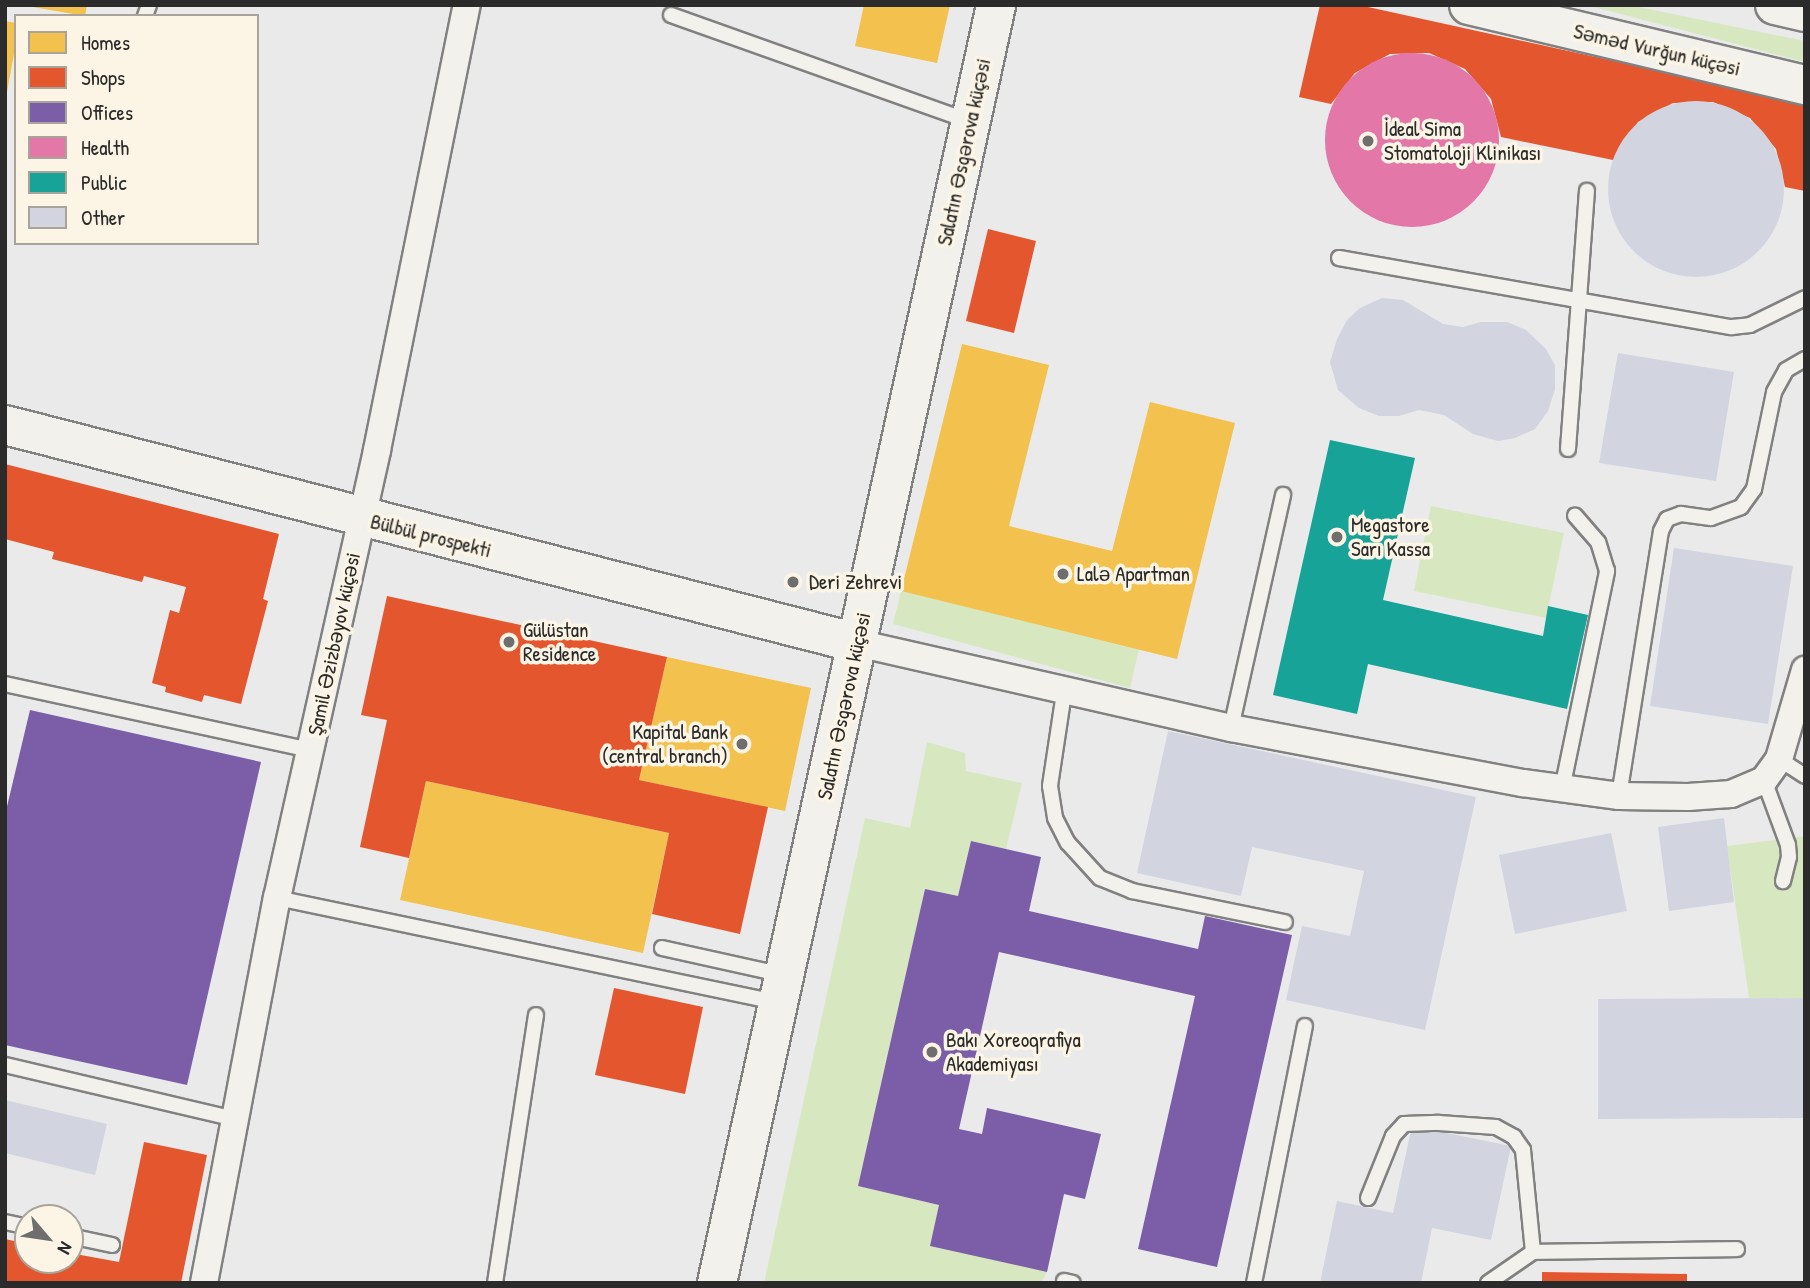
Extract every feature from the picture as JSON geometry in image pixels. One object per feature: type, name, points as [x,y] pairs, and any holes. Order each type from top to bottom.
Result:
[{"type":"main road","name":"Salatın Əsgərova küçəsi","points":[[717,1283],[996,5]]},
{"type":"main road","name":"Səməd Vurğun küçəsi","points":[[1469,5],[1805,85]]},
{"type":"main road","points":[[1778,5],[1805,12]]},
{"type":"main road","name":"Bülbül prospekti","points":[[5,425],[858,643]]},
{"type":"street","name":"Şamil Əzizbəyov küçəsi","points":[[204,1283],[277,898],[361,518],[467,5]]},
{"type":"street","points":[[858,643],[1064,693],[1231,728],[1562,789],[1619,796],[1688,797],[1731,794],[1764,780],[1780,759],[1805,670]]},
{"type":"lane","points":[[671,15],[970,122]]},
{"type":"lane","points":[[1568,449],[1587,191]]},
{"type":"lane","points":[[1339,258],[1732,327],[1750,325],[1805,298]]},
{"type":"lane","points":[[1619,796],[1661,531],[1667,519],[1681,514],[1711,518],[1741,507],[1754,489],[1774,392],[1786,370],[1805,359]]},
{"type":"lane","points":[[1231,728],[1283,495]]},
{"type":"lane","points":[[1562,789],[1607,571],[1598,542],[1575,516]]},
{"type":"lane","points":[[5,684],[310,750]]},
{"type":"lane","points":[[1064,693],[1049,786],[1055,818],[1068,843],[1100,878],[1132,891],[1285,922]]},
{"type":"lane","points":[[1780,759],[1805,776]]},
{"type":"lane","points":[[1764,780],[1788,845],[1789,857],[1783,881]]},
{"type":"lane","points":[[277,898],[782,989]]},
{"type":"lane","points":[[662,948],[782,989]]},
{"type":"lane","points":[[495,1283],[536,1016]]},
{"type":"lane","points":[[1254,1283],[1306,1026]]},
{"type":"lane","points":[[5,1065],[236,1119]]},
{"type":"lane","points":[[1368,1198],[1393,1136],[1404,1124],[1438,1123],[1496,1127],[1514,1137],[1523,1150],[1533,1252]]},
{"type":"lane","points":[[84,1239],[112,1245]]},
{"type":"lane","points":[[1488,1283],[1533,1252],[1737,1249]]},
{"type":"green space","points":[[1586,5],[1629,5],[1805,41],[1805,62]]},
{"type":"green space","points":[[1431,506],[1564,533],[1546,618],[1414,591]]},
{"type":"green space","points":[[901,591],[1139,649],[1130,688],[893,624]]},
{"type":"green space","points":[[927,742],[965,753],[966,771],[1022,783],[1006,849],[971,841],[958,896],[925,889],[858,1186],[939,1205],[1047,1272],[1041,1283],[764,1283],[865,818],[910,828]]},
{"type":"green space","points":[[1805,836],[1805,998],[1749,998],[1727,846]]},
{"type":"building: Homes","points":[[21,5],[87,5],[85,14]]},
{"type":"building: Homes","points":[[864,5],[950,5],[937,63],[855,46]]},
{"type":"building: Homes","points":[[5,21],[14,23],[14,54],[7,92]]},
{"type":"building: Homes","points":[[962,344],[1049,365],[1009,526],[1112,551],[1150,402],[1235,423],[1177,659],[901,591]]},
{"type":"building: Homes","points":[[667,657],[811,688],[785,811],[639,780]]},
{"type":"building: Homes","points":[[426,781],[669,833],[643,953],[400,900]]},
{"type":"building: Shops","points":[[1320,5],[1359,5],[1805,103],[1805,191],[1785,187],[1776,149],[1750,118],[1713,102],[1673,103],[1638,122],[1613,160],[1501,137],[1491,99],[1465,69],[1429,53],[1390,54],[1355,73],[1331,104],[1299,97]]},
{"type":"building: Shops","points":[[988,229],[1036,241],[1014,333],[966,321]]},
{"type":"building: Shops","points":[[5,464],[279,534],[263,599],[268,601],[241,704],[204,695],[202,702],[165,692],[166,687],[152,683],[170,610],[179,613],[186,587],[144,576],[142,582],[52,559],[54,552],[5,539]]},
{"type":"building: Shops","points":[[387,596],[667,657],[639,780],[768,807],[740,934],[652,914],[669,833],[426,781],[409,858],[360,847],[387,720],[361,715]]},
{"type":"building: Shops","points":[[614,988],[703,1007],[685,1094],[595,1075]]},
{"type":"building: Shops","points":[[144,1142],[207,1155],[181,1283],[5,1283],[5,1239],[14,1241],[14,1274],[84,1274],[84,1256],[119,1262]]},
{"type":"building: Shops","points":[[1542,1272],[1687,1274],[1687,1283],[1542,1283]]},
{"type":"building: Offices","points":[[30,710],[261,762],[187,1085],[5,1045],[5,815]]},
{"type":"building: Offices","name":"Bakı Xoreoqrafiya Akademiyası","points":[[971,841],[1041,857],[1029,911],[1198,949],[1205,916],[1292,935],[1217,1267],[1138,1249],[1195,996],[999,952],[959,1129],[982,1134],[987,1108],[1101,1134],[1085,1199],[1064,1194],[1047,1272],[930,1246],[939,1205],[858,1186],[925,889],[958,896]]},
{"type":"building: Health","points":[[1412,53],[1445,59],[1474,78],[1493,107],[1499,140],[1493,173],[1474,202],[1445,221],[1412,227],[1379,221],[1350,202],[1331,173],[1325,140],[1331,107],[1350,78],[1379,59]]},
{"type":"building: Public","points":[[1330,440],[1415,458],[1383,600],[1543,636],[1548,606],[1588,615],[1567,709],[1368,664],[1357,714],[1273,695]]},
{"type":"building: Other","points":[[1696,101],[1729,108],[1758,127],[1777,156],[1784,189],[1777,222],[1758,251],[1729,270],[1696,277],[1663,270],[1634,251],[1615,222],[1608,189],[1615,156],[1634,127],[1663,108]]},
{"type":"building: Other","points":[[1382,298],[1403,300],[1443,324],[1463,327],[1481,322],[1507,322],[1526,330],[1546,349],[1555,365],[1555,389],[1548,411],[1535,429],[1515,438],[1498,441],[1473,434],[1444,415],[1419,410],[1399,416],[1379,416],[1359,408],[1338,390],[1330,362],[1337,339],[1347,320],[1360,308]]},
{"type":"building: Other","points":[[1618,353],[1734,372],[1716,481],[1599,463]]},
{"type":"building: Other","points":[[1674,548],[1793,566],[1768,724],[1650,706]]},
{"type":"building: Other","points":[[1168,731],[1476,797],[1425,1030],[1286,1000],[1302,926],[1350,936],[1364,871],[1252,847],[1241,896],[1137,873]]},
{"type":"building: Other","points":[[1724,818],[1734,902],[1669,911],[1658,827]]},
{"type":"building: Other","points":[[1611,833],[1627,911],[1515,934],[1499,855]]},
{"type":"building: Other","points":[[1805,998],[1805,1118],[1598,1119],[1598,999]]},
{"type":"building: Other","points":[[5,1100],[107,1124],[95,1175],[5,1153]]},
{"type":"building: Other","points":[[1412,1126],[1511,1146],[1491,1240],[1432,1228],[1421,1283],[1320,1283],[1337,1201],[1393,1213]]},
{"type":"place","name":"İdeal Sima Stomatoloji Klinikası","points":[[1368,141]]},
{"type":"place","name":"Megastore Sarı Kassa","points":[[1337,537]]},
{"type":"place","name":"Lalә Apartman","points":[[1063,574]]},
{"type":"place","name":"Deri Zehrevi","points":[[793,582]]},
{"type":"place","name":"Gülüstan Residence","points":[[509,642]]},
{"type":"place","name":"Kapital Bank (central branch)","points":[[742,744]]},
{"type":"place","name":"Bakı Xoreoqrafiya Akademiyası","points":[[932,1052]]}]
